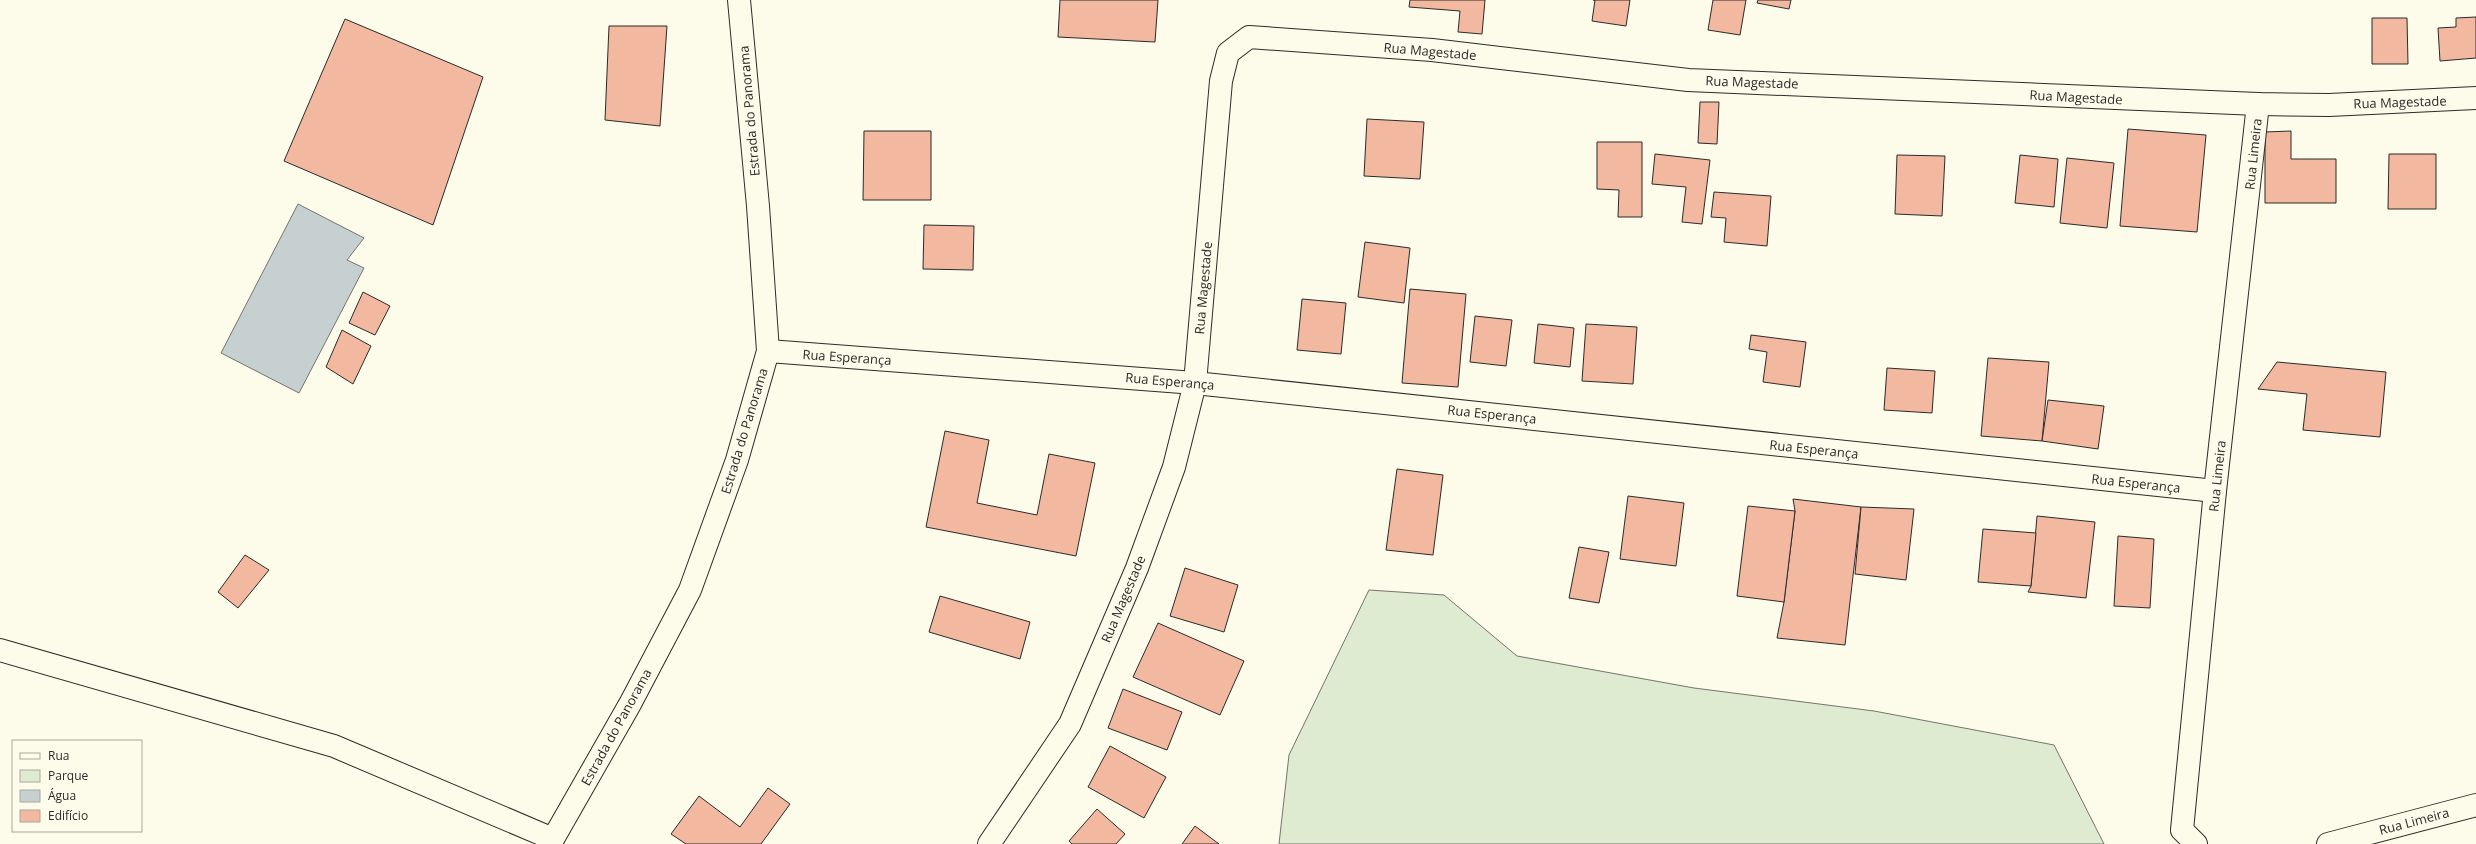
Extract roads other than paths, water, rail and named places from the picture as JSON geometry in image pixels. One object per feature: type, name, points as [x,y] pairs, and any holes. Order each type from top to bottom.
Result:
[{"type":"street","name":"Estrada do Panorama","points":[[550,841],[630,704],[690,590],[738,460],[768,351],[758,206],[739,0]]},
{"type":"street","name":"Rua Magestade","points":[[989,844],[1070,724],[1137,568],[1174,467],[1195,383],[1221,81],[1228,53],[1249,37],[1432,50],[1688,80],[2258,104],[2329,105],[2476,98]]},
{"type":"street","name":"Rua Limeira","points":[[2196,844],[2182,830],[2215,491],[2258,104]]},
{"type":"street","name":"Rua Esperança","points":[[768,351],[1195,383],[2215,491]]},
{"type":"street","points":[[0,650],[334,746],[550,841]]},
{"type":"street","name":"Rua Limeira","points":[[2328,844],[2476,805]]},
{"type":"water","points":[[298,204],[364,238],[347,260],[364,268],[299,393],[221,353]]}]
